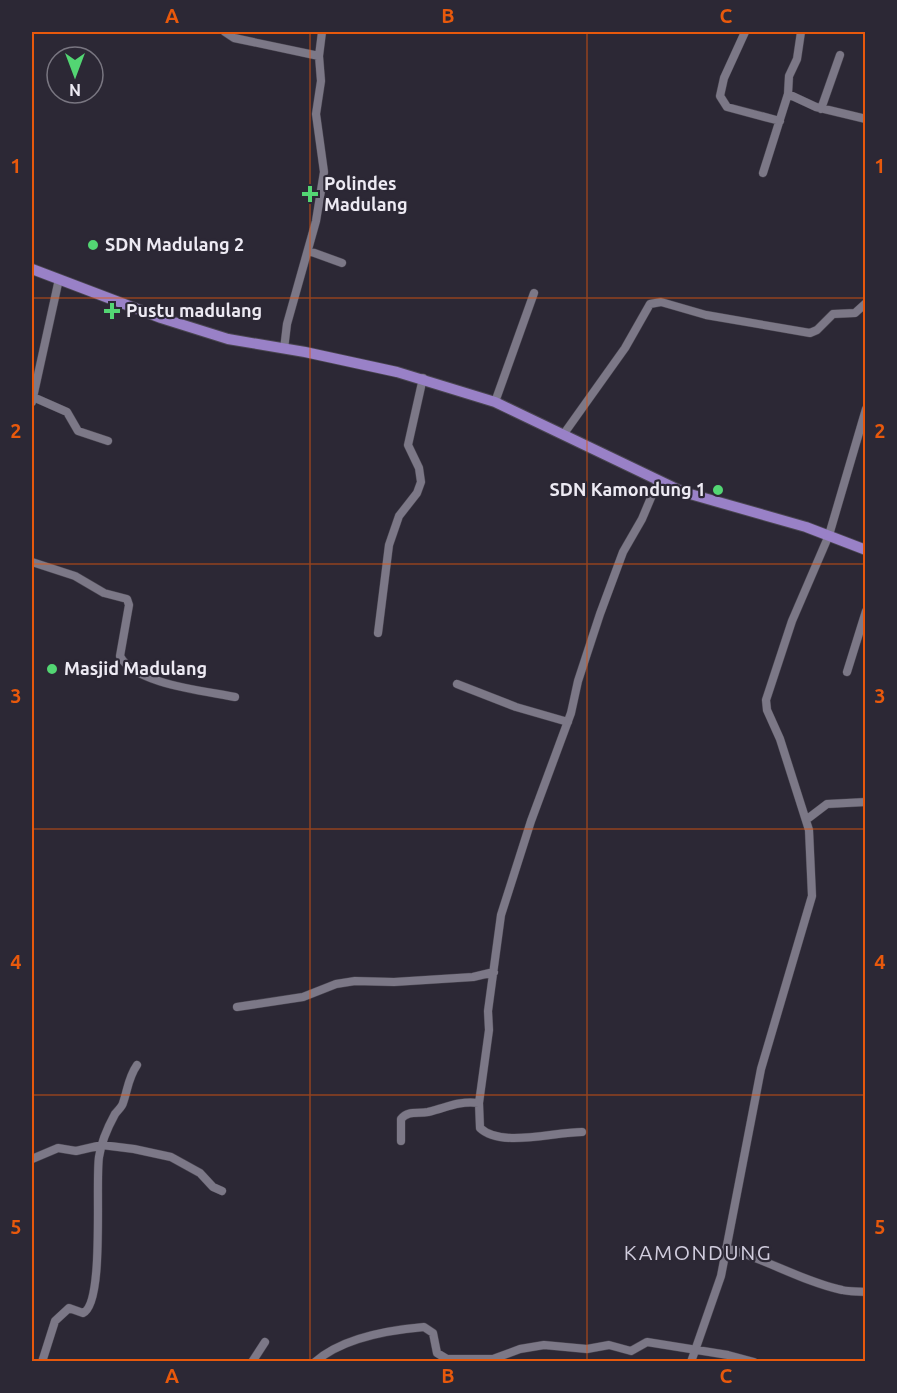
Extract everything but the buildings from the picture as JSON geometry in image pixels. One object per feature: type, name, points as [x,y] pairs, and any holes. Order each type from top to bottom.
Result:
[{"type":"main road","points":[[32,269],[228,339],[423,378],[495,402],[530,416],[563,435],[658,481],[715,503],[829,535],[866,550]]},
{"type":"street","points":[[225,32],[234,38],[319,56]]},
{"type":"street","points":[[284,349],[290,313],[309,251],[324,172],[316,114],[321,81],[319,56],[322,32]]},
{"type":"street","points":[[745,32],[724,78],[720,96],[727,107],[780,121]]},
{"type":"street","points":[[763,173],[788,94],[789,76],[797,59],[801,32]]},
{"type":"street","points":[[821,109],[840,55]]},
{"type":"street","points":[[788,94],[821,109],[866,119]]},
{"type":"street","points":[[309,251],[342,262]]},
{"type":"street","points":[[59,279],[32,400],[67,412],[78,431],[108,441]]},
{"type":"street","points":[[495,402],[534,293]]},
{"type":"street","points":[[563,435],[625,348],[650,304],[661,302],[706,315],[747,320],[810,333],[817,330],[833,314],[855,313],[866,303]]},
{"type":"street","points":[[378,633],[388,546],[399,516],[415,496],[421,482],[419,468],[408,445],[423,378]]},
{"type":"street","points":[[692,1362],[694,1349],[721,1276],[761,1069],[811,903],[811,850],[806,820],[766,704],[792,621],[829,535],[866,410]]},
{"type":"street","points":[[582,1132],[513,1139],[496,1137],[480,1128],[479,1103],[494,972],[501,915],[531,821],[568,722],[582,668],[620,559],[658,481]]},
{"type":"street","points":[[32,562],[75,576],[104,593],[127,599],[129,609],[124,621],[120,656],[133,671],[188,688],[235,697]]},
{"type":"street","points":[[847,672],[866,611]]},
{"type":"street","points":[[457,684],[516,707],[568,722]]},
{"type":"street","points":[[806,820],[827,804],[866,802]]},
{"type":"street","points":[[237,1007],[303,997],[336,984],[356,981],[394,982],[473,977],[494,972]]},
{"type":"street","points":[[42,1362],[55,1321],[69,1308],[83,1313],[90,1307],[94,1287],[98,1165],[102,1145],[115,1114],[123,1105],[127,1082],[137,1065]]},
{"type":"street","points":[[401,1141],[401,1119],[407,1114],[430,1112],[455,1102],[479,1103]]},
{"type":"street","points":[[32,1159],[58,1148],[76,1151],[102,1145],[171,1157],[203,1176],[213,1187],[222,1191]]},
{"type":"street","points":[[726,1248],[843,1291],[866,1292]]},
{"type":"street","points":[[315,1362],[327,1352],[353,1341],[424,1327],[433,1333],[437,1353],[447,1359],[493,1359],[520,1348],[544,1345],[587,1349],[609,1345],[627,1351],[647,1342],[754,1362]]},
{"type":"street","points":[[252,1362],[265,1342]]},
{"type":"place","name":"Polindes Madulang","points":[[310,194]]},
{"type":"place","name":"SDN Madulang 2","points":[[93,245]]},
{"type":"place","name":"Pustu madulang","points":[[112,311]]},
{"type":"place","name":"SDN Kamondung 1","points":[[718,490]]},
{"type":"place","name":"Masjid Madulang","points":[[52,669]]},
{"type":"district","name":"KAMONDUNG","points":[[698,1253]]}]
